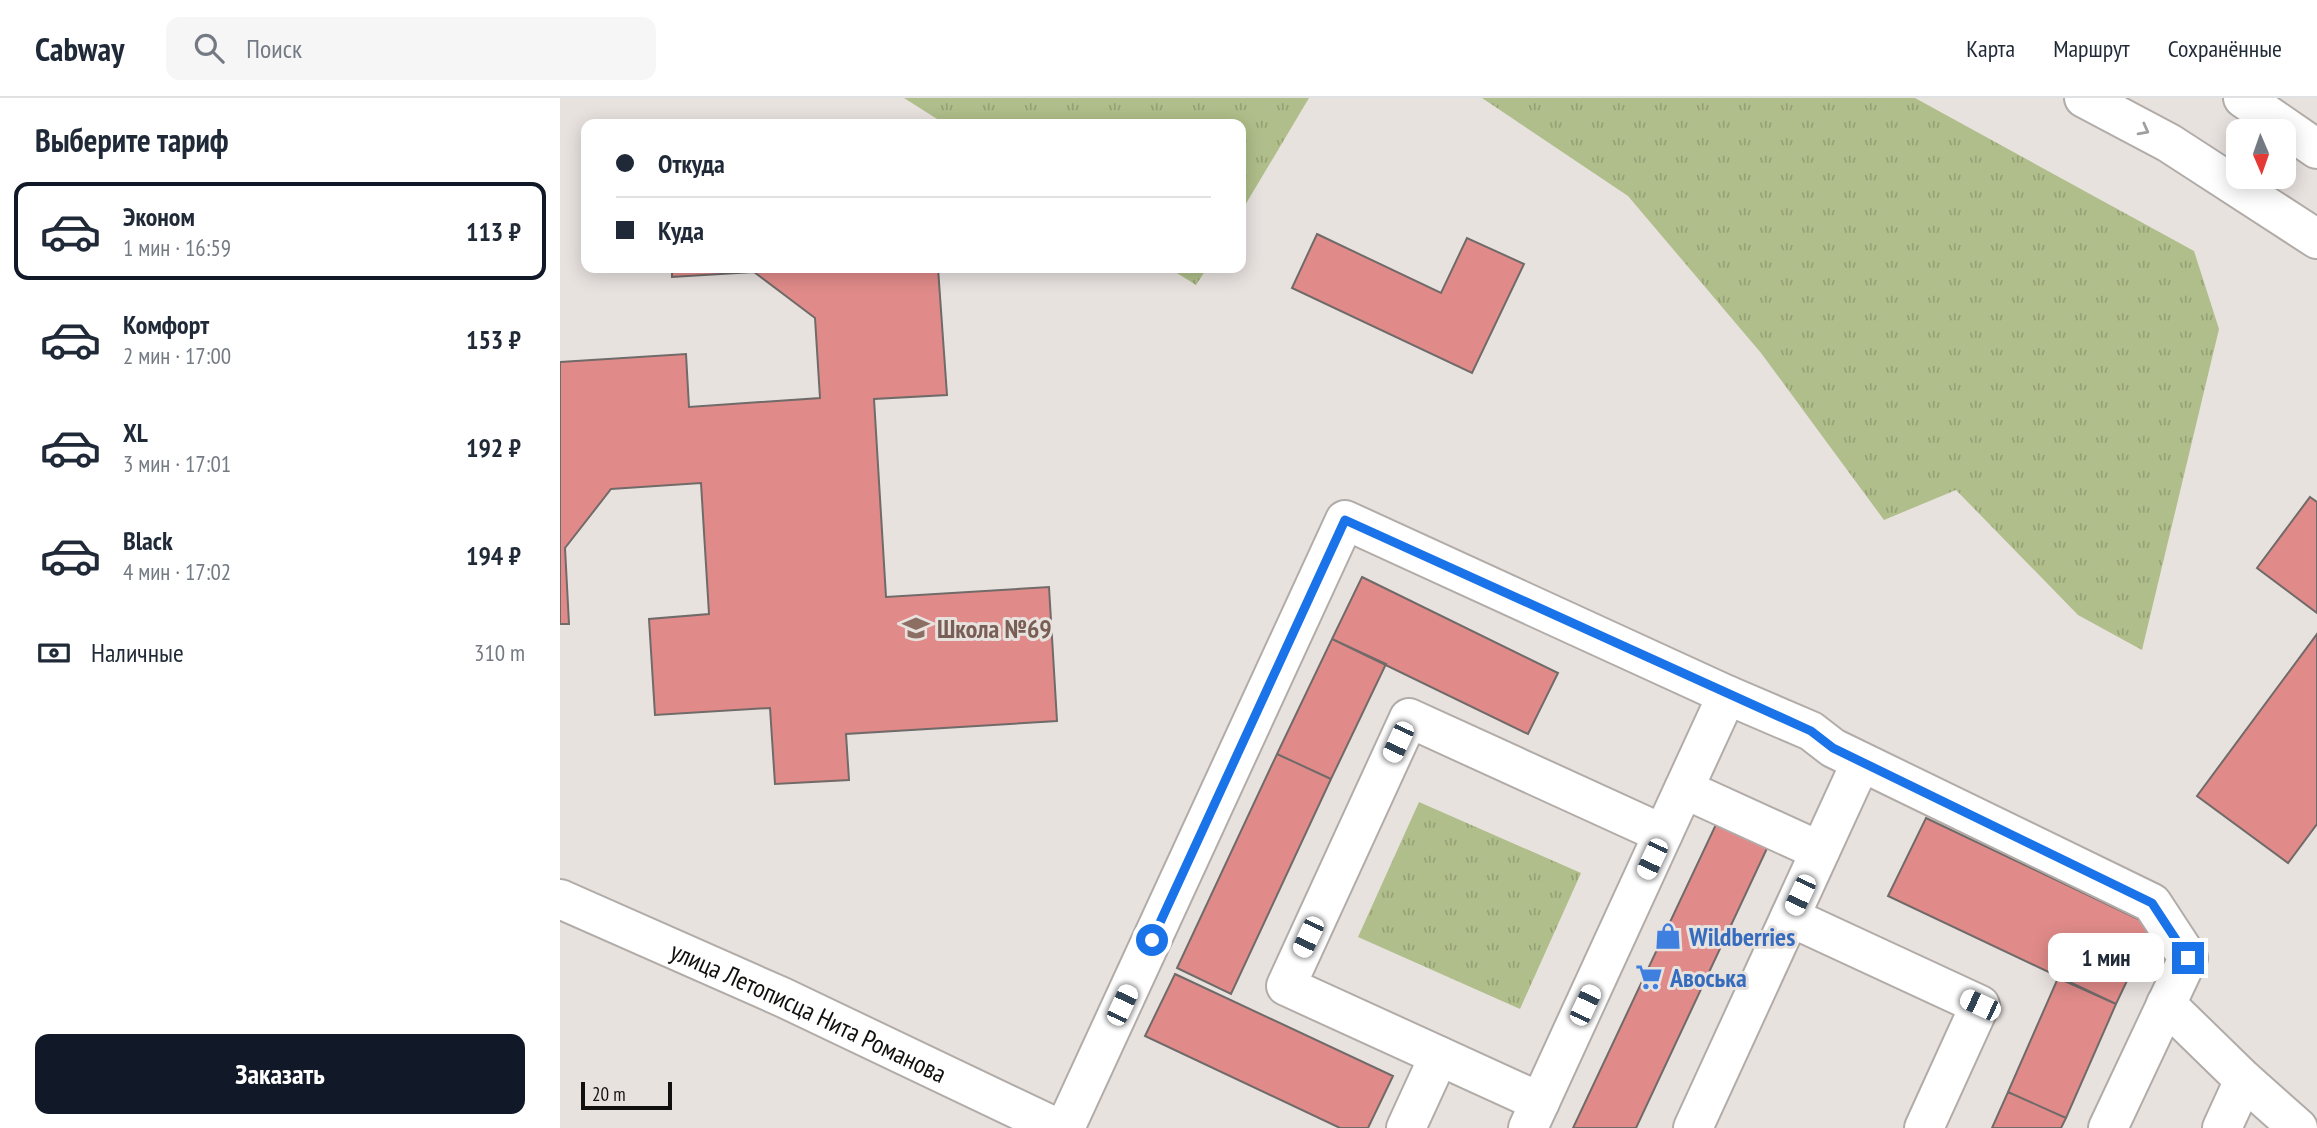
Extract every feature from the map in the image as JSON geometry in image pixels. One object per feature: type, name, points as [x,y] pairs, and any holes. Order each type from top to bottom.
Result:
[{"type":"street","points":[[2084,98],[2169,143],[2317,239]]},
{"type":"street","points":[[2243,98],[2317,149]]},
{"type":"street","points":[[1065,1128],[1345,520],[1811,731],[1833,748],[2152,903],[2188,958],[2109,1128]]},
{"type":"street","points":[[1663,834],[1409,718],[1286,986],[1439,1056],[1534,1115],[1727,695]]},
{"type":"street","points":[[1693,1128],[1861,762]]},
{"type":"street","points":[[1684,789],[1820,851]]},
{"type":"street","name":"улица Летописца Нита Романова","points":[[560,899],[782,997],[1057,1128]]},
{"type":"street","points":[[1790,917],[1980,1005],[1924,1128]]},
{"type":"street","points":[[2166,1004],[2298,1128]]},
{"type":"street","points":[[1406,1128],[1439,1056]]},
{"type":"street","points":[[2222,1128],[2244,1080]]},
{"type":"green space","points":[[904,98],[1309,98],[1246,204],[1246,119],[937,119]]},
{"type":"green space","points":[[1482,98],[1915,98],[2194,251],[2219,329],[2142,650],[2078,615],[1956,490],[1884,520],[1761,353],[1628,196]]},
{"type":"green space","points":[[1177,273],[1204,273],[1196,285]]},
{"type":"green space","points":[[1419,802],[1581,873],[1520,1009],[1358,937]]},
{"type":"building","points":[[1317,234],[1441,293],[1467,238],[1524,264],[1472,373],[1292,288]]},
{"type":"building","points":[[672,273],[738,273],[672,277]]},
{"type":"building","points":[[755,273],[938,273],[947,395],[874,399],[886,597],[1049,587],[1057,721],[846,734],[849,780],[775,784],[770,708],[655,715],[649,619],[709,614],[701,483],[611,489],[565,548],[569,624],[560,624],[560,362],[686,354],[689,407],[820,398],[815,318]]},
{"type":"building","points":[[2310,497],[2317,502],[2317,613],[2257,568]]},
{"type":"building","points":[[1362,577],[1558,673],[1528,734],[1332,639]]},
{"type":"building","points":[[2317,634],[2317,824],[2288,863],[2197,796]]},
{"type":"building","points":[[1332,639],[1386,664],[1331,779],[1277,754]]},
{"type":"building","points":[[1277,754],[1331,779],[1231,994],[1177,968]]},
{"type":"building","points":[[1719,818],[1770,842],[1636,1128],[1573,1128]]},
{"type":"building","points":[[1926,818],[2153,926],[2116,1004],[1888,896]]},
{"type":"building","points":[[1175,974],[1393,1076],[1368,1128],[1340,1128],[1145,1036]]},
{"type":"building","points":[[2058,978],[2116,1004],[2066,1118],[2008,1092]]},
{"type":"building","points":[[2008,1092],[2066,1118],[2061,1128],[1992,1128]]},
{"type":"place","name":"Школа №69","points":[[916,628]]},
{"type":"place","name":"Wildberries","points":[[1668,936]]},
{"type":"place","name":"Авоська","points":[[1649,977]]},
{"type":"route","points":[[1152,940],[1345,520],[1811,731],[1833,748],[2152,903],[2188,958]]}]
